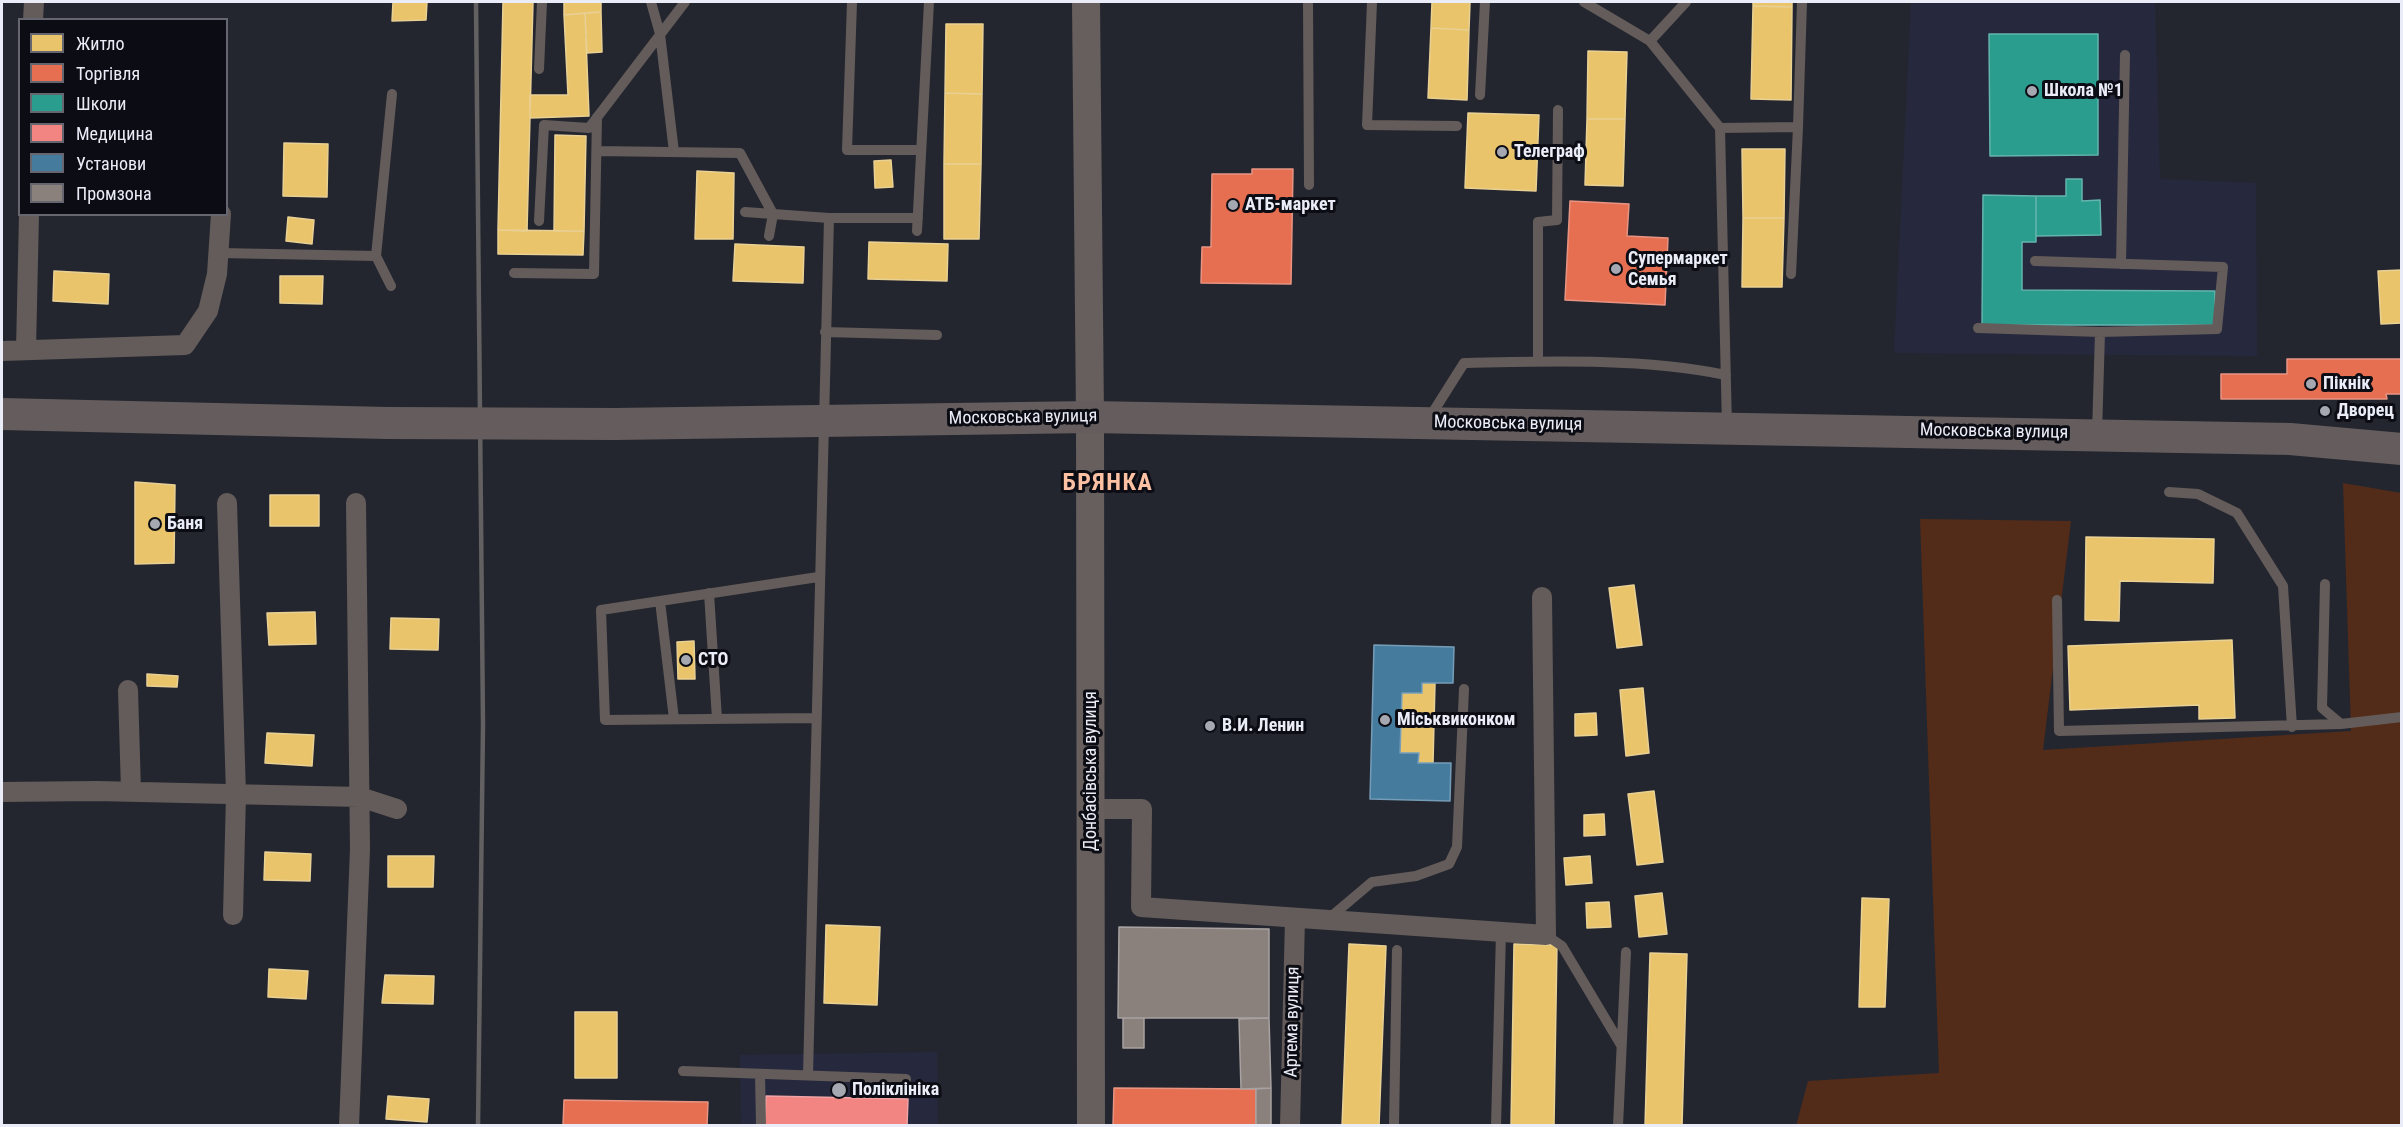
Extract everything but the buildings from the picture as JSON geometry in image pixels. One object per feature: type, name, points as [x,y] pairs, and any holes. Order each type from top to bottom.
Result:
[{"type":"main road","name":"Московська вулиця","points":[[2,414],[387,423],[615,424],[1090,417],[2290,439],[2402,449]]},
{"type":"street","points":[[33,18],[34,2]]},
{"type":"street","name":"Донбасівська вулиця","points":[[1086,2],[1090,417],[1091,1125]]},
{"type":"street","points":[[26,350],[29,216]]},
{"type":"street","points":[[2,351],[185,345],[208,311],[217,274],[221,216]]},
{"type":"street","points":[[228,502],[236,794],[233,915]]},
{"type":"street","points":[[349,1125],[360,849],[356,503]]},
{"type":"street","points":[[1091,808],[1142,809],[1141,908],[1546,935],[1542,597]]},
{"type":"street","points":[[128,690],[131,791]]},
{"type":"street","points":[[2,792],[131,791],[360,796],[397,808]]},
{"type":"street","name":"Артема вулиця","points":[[1290,1125],[1295,918]]},
{"type":"lane","points":[[539,69],[542,2]]},
{"type":"lane","points":[[651,2],[660,34],[674,152]]},
{"type":"lane","points":[[540,221],[544,125],[589,128],[685,2]]},
{"type":"lane","points":[[852,2],[847,150],[921,150]]},
{"type":"lane","points":[[917,231],[929,2]]},
{"type":"lane","points":[[1308,2],[1309,184]]},
{"type":"lane","points":[[1372,2],[1367,125],[1457,126]]},
{"type":"lane","points":[[1480,95],[1485,2]]},
{"type":"lane","points":[[1584,2],[1650,41],[1720,128],[1727,427]]},
{"type":"lane","points":[[1650,41],[1686,2]]},
{"type":"lane","points":[[1791,274],[1802,2]]},
{"type":"lane","points":[[2121,264],[2125,55]]},
{"type":"lane","points":[[391,286],[376,256],[392,94]]},
{"type":"lane","points":[[1539,361],[1538,222],[1557,220],[1558,111]]},
{"type":"lane","points":[[514,273],[594,274],[597,117]]},
{"type":"lane","points":[[1720,128],[1798,127]]},
{"type":"lane","points":[[597,151],[740,153],[773,214],[769,236]]},
{"type":"lane","points":[[745,212],[829,218],[918,218]]},
{"type":"lane","points":[[808,1075],[818,577],[829,218]]},
{"type":"lane","points":[[219,253],[376,256]]},
{"type":"lane","points":[[1978,327],[2100,332],[2217,329],[2223,267],[2035,261]]},
{"type":"lane","points":[[825,332],[938,335]]},
{"type":"lane","points":[[2097,435],[2100,332]]},
{"type":"lane","points":[[1427,422],[1464,363],[1539,361],[1691,368],[1726,375]]},
{"type":"lane","points":[[2169,492],[2198,494],[2237,513],[2283,586],[2292,727]]},
{"type":"lane","points":[[815,718],[605,720],[601,610],[818,577]]},
{"type":"lane","points":[[2325,584],[2322,708],[2341,724]]},
{"type":"lane","points":[[709,593],[717,719]]},
{"type":"lane","points":[[2057,600],[2059,730],[2292,727],[2402,717]]},
{"type":"lane","points":[[660,601],[674,719]]},
{"type":"lane","points":[[1327,920],[1372,882],[1416,876],[1449,864],[1457,847],[1464,689]]},
{"type":"lane","points":[[1496,1125],[1501,932]]},
{"type":"lane","points":[[1546,935],[1562,946],[1622,1046]]},
{"type":"lane","points":[[1394,1125],[1397,950]]},
{"type":"lane","points":[[1618,1125],[1626,952]]},
{"type":"lane","points":[[683,1071],[906,1079]]},
{"type":"lane","points":[[760,1074],[760,1125]]},
{"type":"shaded area","name":"Школа №1","points":[[1911,2],[2155,2],[2160,179],[2256,183],[2257,356],[1894,353]]},
{"type":"shaded area","points":[[2343,483],[2401,493],[2401,1125],[1796,1126],[1808,1081],[1939,1073],[1920,519],[2071,521],[2043,750],[2351,731]]},
{"type":"shaded area","name":"Поліклініка","points":[[937,1052],[938,1125],[741,1125],[740,1055]]},
{"type":"railway","points":[[476,2],[483,725],[478,1126]]},
{"type":"place","name":"Школа №1","points":[[2032,91]]},
{"type":"place","name":"Телеграф","points":[[1502,152]]},
{"type":"place","name":"АТБ-маркет","points":[[1233,205]]},
{"type":"place","name":"Супермаркет Семья","points":[[1616,269]]},
{"type":"place","name":"Пікнік","points":[[2311,384]]},
{"type":"place","name":"Дворец","points":[[2325,411]]},
{"type":"place","name":"Баня","points":[[155,524]]},
{"type":"place","name":"СТО","points":[[686,660]]},
{"type":"place","name":"Міськвиконком","points":[[1385,720]]},
{"type":"place","name":"В.И. Ленин","points":[[1210,726]]},
{"type":"place","name":"Поліклініка","points":[[839,1090]]},
{"type":"district","name":"БРЯНКА","points":[[1108,484]]}]
